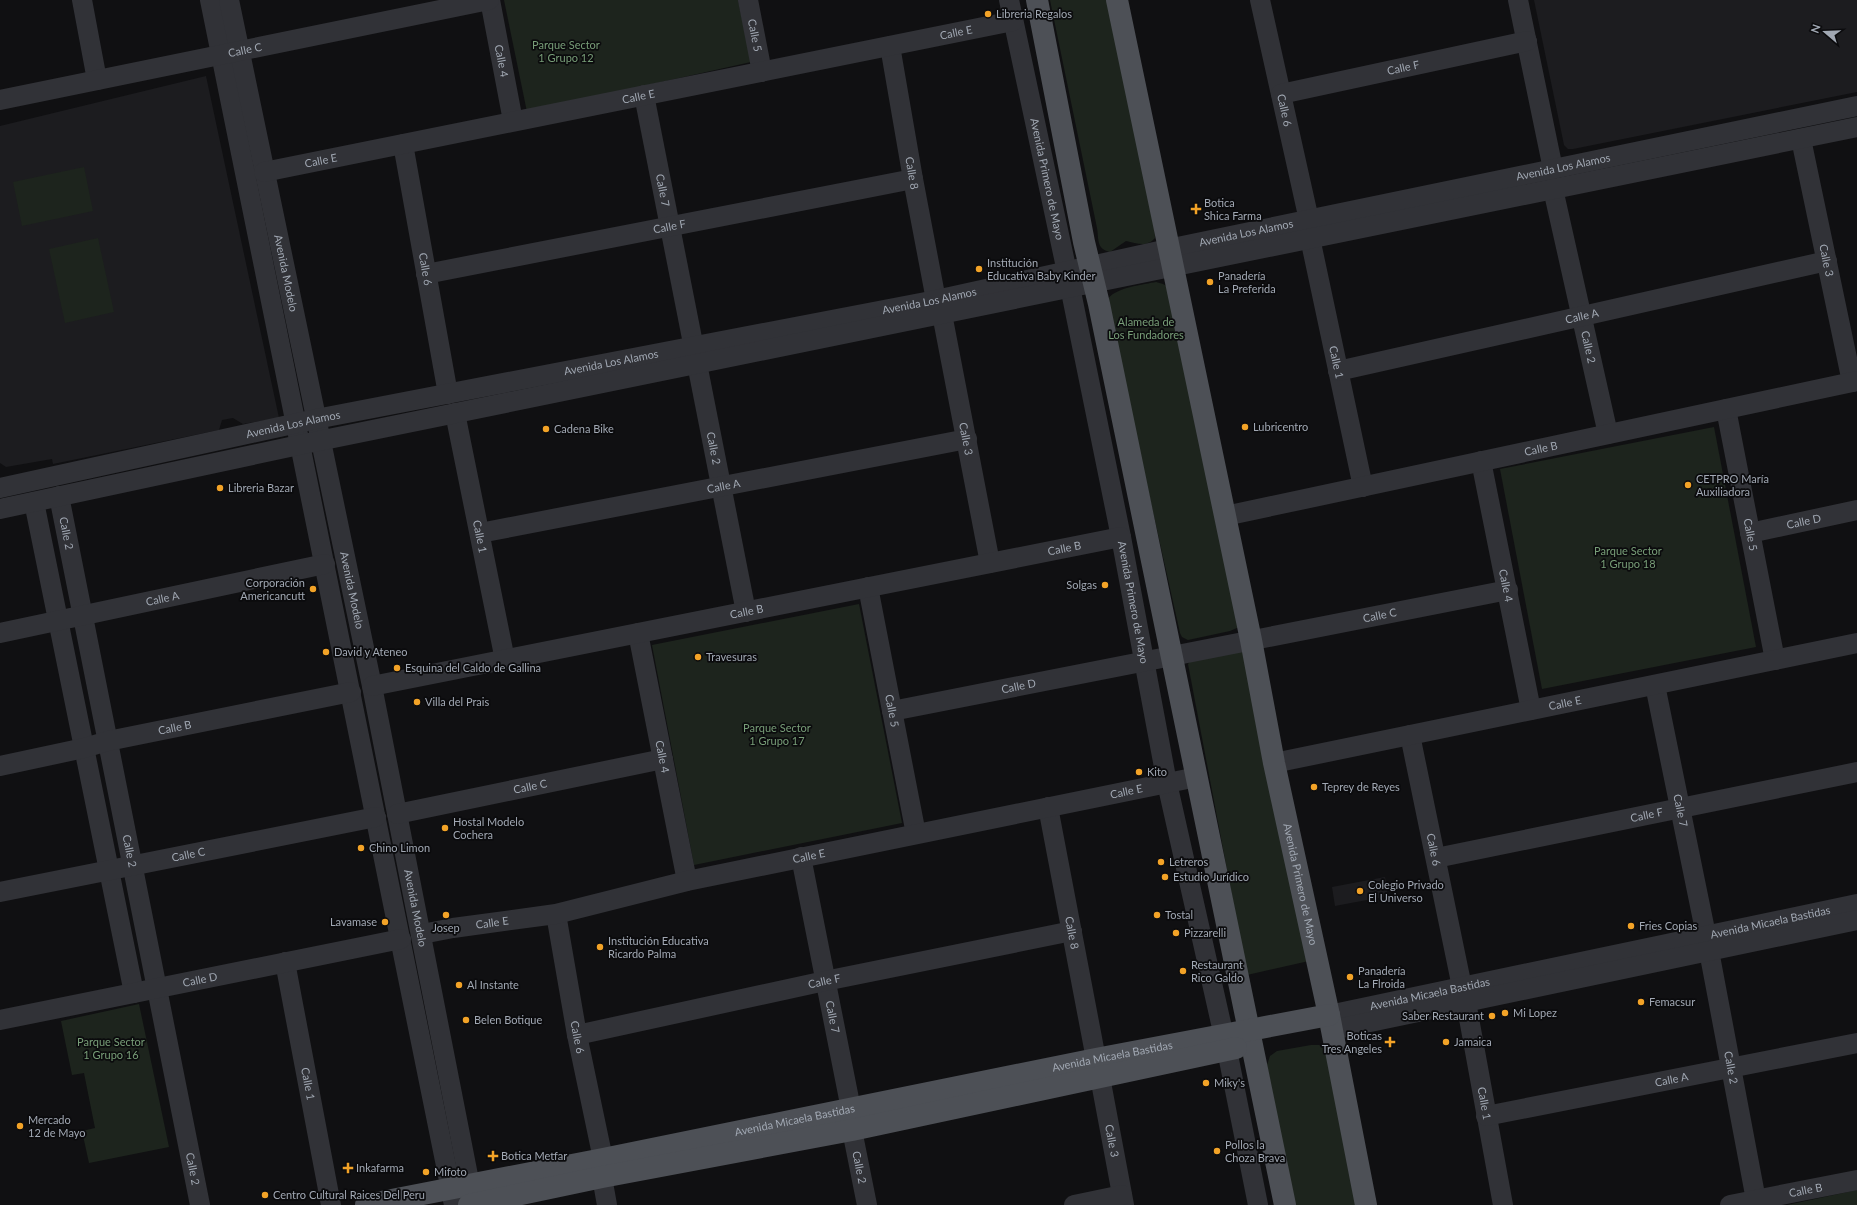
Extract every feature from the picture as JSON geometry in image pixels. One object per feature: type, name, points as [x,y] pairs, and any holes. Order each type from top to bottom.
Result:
[{"type":"main road","points":[[1037,0],[1084,242],[1172,655],[1285,1205]]},
{"type":"main road","name":"Avenida Primero de Mayo","points":[[1121,1],[1170,258],[1251,640],[1274,763],[1331,1022],[1366,1205]]},
{"type":"main road","name":"Avenida Micaela Bastidas","points":[[366,1205],[465,1199],[602,1168],[852,1119],[1225,1042],[1331,1022]]},
{"type":"street","points":[[82,0],[97,80]]},
{"type":"street","name":"Avenida Modelo","points":[[210,0],[230,53],[264,172],[372,686],[422,934],[465,1199]]},
{"type":"street","name":"Avenida Modelo","points":[[230,0],[230,53],[300,445],[401,939],[465,1199]]},
{"type":"street","name":"Calle C","points":[[0,100],[489,0]]},
{"type":"street","name":"Calle 4","points":[[489,0],[513,121]]},
{"type":"street","name":"Calle 5","points":[[748,0],[762,72]]},
{"type":"street","name":"Avenida Primero de Mayo","points":[[1009,0],[1121,537],[1167,783],[1225,1042],[1258,1205]]},
{"type":"street","name":"Calle 6","points":[[1260,0],[1309,229]]},
{"type":"street","points":[[1518,0],[1553,169]]},
{"type":"street","name":"Calle E","points":[[264,172],[1013,21]]},
{"type":"street","name":"Calle F","points":[[1281,94],[1527,41]]},
{"type":"street","name":"Calle 8","points":[[890,46],[913,179],[939,307]]},
{"type":"street","name":"Calle 7","points":[[644,95],[696,356]]},
{"type":"street","name":"Avenida Los Alamos","points":[[0,509],[320,440],[455,413],[696,356],[939,307],[1309,229],[1553,169],[1857,106]]},
{"type":"street","name":"Avenida Los Alamos","points":[[1309,229],[1553,189],[1857,127]]},
{"type":"street","name":"Calle 3","points":[[1801,139],[1827,262],[1855,381]]},
{"type":"street","name":"Calle 6","points":[[403,144],[448,394]]},
{"type":"street","name":"Calle F","points":[[426,274],[913,179]]},
{"type":"street","name":"Calle 2","points":[[1553,189],[1608,434]]},
{"type":"street","name":"Calle 1","points":[[1309,229],[1363,487]]},
{"type":"street","name":"Calle A","points":[[1338,371],[1827,262]]},
{"type":"street","name":"Calle 3","points":[[939,307],[967,439],[990,563]]},
{"type":"street","name":"Avenida Los Alamos","points":[[0,488],[316,418],[448,394],[696,356]]},
{"type":"street","name":"Calle 2","points":[[696,356],[746,612]]},
{"type":"street","name":"Calle B","points":[[1225,516],[1855,381]]},
{"type":"street","name":"Calle 5","points":[[1726,409],[1775,660]]},
{"type":"street","name":"Calle 1","points":[[455,413],[505,660]]},
{"type":"street","name":"Calle A","points":[[480,533],[967,439]]},
{"type":"street","name":"Calle 4","points":[[1481,461],[1531,710]]},
{"type":"street","name":"Calle 2","points":[[59,496],[200,1205]]},
{"type":"street","points":[[34,502],[134,993]]},
{"type":"street","name":"Calle D","points":[[1750,532],[1857,510]]},
{"type":"street","name":"Calle B","points":[[372,686],[1121,537]]},
{"type":"street","name":"Calle A","points":[[0,633],[325,564]]},
{"type":"street","name":"Calle 5","points":[[868,587],[916,834]]},
{"type":"street","name":"Calle C","points":[[1172,655],[1508,590]]},
{"type":"street","name":"Calle 4","points":[[638,633],[687,881]]},
{"type":"street","name":"Calle E","points":[[1274,763],[1857,643]]},
{"type":"street","name":"Calle D","points":[[892,711],[1172,655]]},
{"type":"street","name":"Calle 7","points":[[1655,685],[1707,943]]},
{"type":"street","name":"Calle B","points":[[0,766],[84,748],[108,741],[351,692]]},
{"type":"street","name":"Calle 6","points":[[1410,735],[1464,994]]},
{"type":"street","name":"Calle C","points":[[397,814],[663,759]]},
{"type":"street","name":"Calle F","points":[[1436,858],[1857,772]]},
{"type":"street","name":"Calle E","points":[[422,934],[453,928],[556,914],[687,881],[1197,777]]},
{"type":"street","name":"Calle 8","points":[[1048,807],[1098,1068]]},
{"type":"street","name":"Calle C","points":[[0,892],[376,817]]},
{"type":"street","name":"Calle 7","points":[[801,858],[852,1119]]},
{"type":"street","name":"Avenida Micaela Bastidas","points":[[1331,1022],[1707,943],[1857,904]]},
{"type":"street","name":"Calle 6","points":[[556,914],[602,1168]]},
{"type":"street","name":"Avenida Micaela Bastidas","points":[[1707,943],[1857,920]]},
{"type":"street","name":"Calle F","points":[[577,1035],[825,981],[1072,931]]},
{"type":"street","name":"Calle D","points":[[0,1020],[401,939]]},
{"type":"street","name":"Calle 2","points":[[1707,943],[1756,1200]]},
{"type":"street","name":"Calle 1","points":[[285,962],[331,1205]]},
{"type":"street","name":"Calle 1","points":[[1464,994],[1503,1205]]},
{"type":"street","name":"Calle A","points":[[1486,1116],[1857,1043]]},
{"type":"street","name":"Calle 3","points":[[1098,1068],[1123,1200]]},
{"type":"street","name":"Calle 2","points":[[852,1119],[867,1205]]},
{"type":"street","points":[[602,1168],[608,1205]]},
{"type":"street","name":"Calle B","points":[[1730,1205],[1857,1180]]},
{"type":"street","points":[[1074,1205],[1123,1200]]},
{"type":"shaded area","points":[[1534,0],[1857,0],[1857,92],[1568,149],[1564,145]]},
{"type":"shaded area","points":[[206,76],[279,418],[243,424],[233,418],[222,420],[219,430],[53,464],[52,459],[6,467],[0,463],[0,126]]},
{"type":"shaded area","name":"Colegio Privado El Universo","points":[[1385,877],[1388,896],[1335,906],[1332,887]]},
{"type":"green space","name":"Parque Sector 1 Grupo 12","points":[[504,0],[738,0],[751,62],[527,112]]},
{"type":"green space","points":[[1050,0],[1111,0],[1154,220],[1155,238],[1148,243],[1141,244],[1126,241],[1110,252],[1102,249],[1100,246]]},
{"type":"green space","points":[[84,167],[93,211],[22,226],[13,182]]},
{"type":"green space","points":[[98,238],[114,312],[65,323],[49,249]]},
{"type":"green space","name":"Alameda de Los Fundadores","points":[[1156,282],[1168,287],[1239,627],[1230,631],[1188,640],[1182,637],[1180,633],[1108,310],[1108,300],[1116,292],[1130,287]]},
{"type":"green space","name":"Parque Sector 1 Grupo 18","points":[[1714,427],[1756,647],[1542,689],[1500,469]]},
{"type":"green space","name":"Parque Sector 1 Grupo 17","points":[[859,604],[902,823],[694,865],[652,645]]},
{"type":"green space","points":[[1244,649],[1309,961],[1247,975],[1188,664],[1193,658]]},
{"type":"green space","name":"Parque Sector 1 Grupo 16","points":[[139,1004],[169,1147],[89,1163],[82,1131],[95,1128],[84,1073],[72,1075],[61,1021]]},
{"type":"green space","points":[[1319,1045],[1325,1048],[1357,1205],[1294,1205],[1267,1065],[1270,1056],[1277,1051]]},
{"type":"green space","points":[[1857,1190],[1857,1205],[1787,1205]]},
{"type":"place","name":"Libreria Regalos","points":[[988,14]]},
{"type":"place","name":"Botica Shica Farma","points":[[1196,209]]},
{"type":"place","name":"Institución Educativa Baby Kinder","points":[[979,269]]},
{"type":"place","name":"Panadería La Preferida","points":[[1210,282]]},
{"type":"place","name":"Lubricentro","points":[[1245,427]]},
{"type":"place","name":"Cadena Bike","points":[[546,429]]},
{"type":"place","name":"CETPRO María Auxiliadora","points":[[1688,485]]},
{"type":"place","name":"Libreria Bazar","points":[[220,488]]},
{"type":"place","name":"Solgas","points":[[1105,585]]},
{"type":"place","name":"Corporación Americancutt","points":[[313,589]]},
{"type":"place","name":"David y Ateneo","points":[[326,652]]},
{"type":"place","name":"Travesuras","points":[[698,657]]},
{"type":"place","name":"Esquina del Caldo de Gallina","points":[[397,668]]},
{"type":"place","name":"Villa del Prais","points":[[417,702]]},
{"type":"place","name":"Kito","points":[[1139,772]]},
{"type":"place","name":"Teprey de Reyes","points":[[1314,787]]},
{"type":"place","name":"Hostal Modelo Cochera","points":[[445,828]]},
{"type":"place","name":"Chino Limon","points":[[361,848]]},
{"type":"place","name":"Letreros","points":[[1161,862]]},
{"type":"place","name":"Estudio Jurídico","points":[[1165,877]]},
{"type":"place","name":"Colegio Privado El Universo","points":[[1360,891]]},
{"type":"place","name":"Josep","points":[[446,915]]},
{"type":"place","name":"Tostal","points":[[1157,915]]},
{"type":"place","name":"Lavamase","points":[[385,922]]},
{"type":"place","name":"Fries Copias","points":[[1631,926]]},
{"type":"place","name":"Pizzarelli","points":[[1176,933]]},
{"type":"place","name":"Institución Educativa Ricardo Palma","points":[[600,947]]},
{"type":"place","name":"Restaurant Rico Galdo","points":[[1183,971]]},
{"type":"place","name":"Panadería La Flroida","points":[[1350,977]]},
{"type":"place","name":"Al Instante","points":[[459,985]]},
{"type":"place","name":"Femacsur","points":[[1641,1002]]},
{"type":"place","name":"Mi Lopez","points":[[1505,1013]]},
{"type":"place","name":"Saber Restaurant","points":[[1492,1016]]},
{"type":"place","name":"Belen Botique","points":[[466,1020]]},
{"type":"place","name":"Boticas Tres Angeles","points":[[1390,1042]]},
{"type":"place","name":"Jamaica","points":[[1446,1042]]},
{"type":"place","name":"Miky's","points":[[1206,1083]]},
{"type":"place","name":"Mercado 12 de Mayo","points":[[20,1126]]},
{"type":"place","name":"Pollos la Choza Brava","points":[[1217,1151]]},
{"type":"place","name":"Botica Metfar","points":[[493,1156]]},
{"type":"place","name":"Inkafarma","points":[[348,1168]]},
{"type":"place","name":"Mifoto","points":[[426,1172]]},
{"type":"place","name":"Centro Cultural Raices Del Peru","points":[[265,1195]]}]
